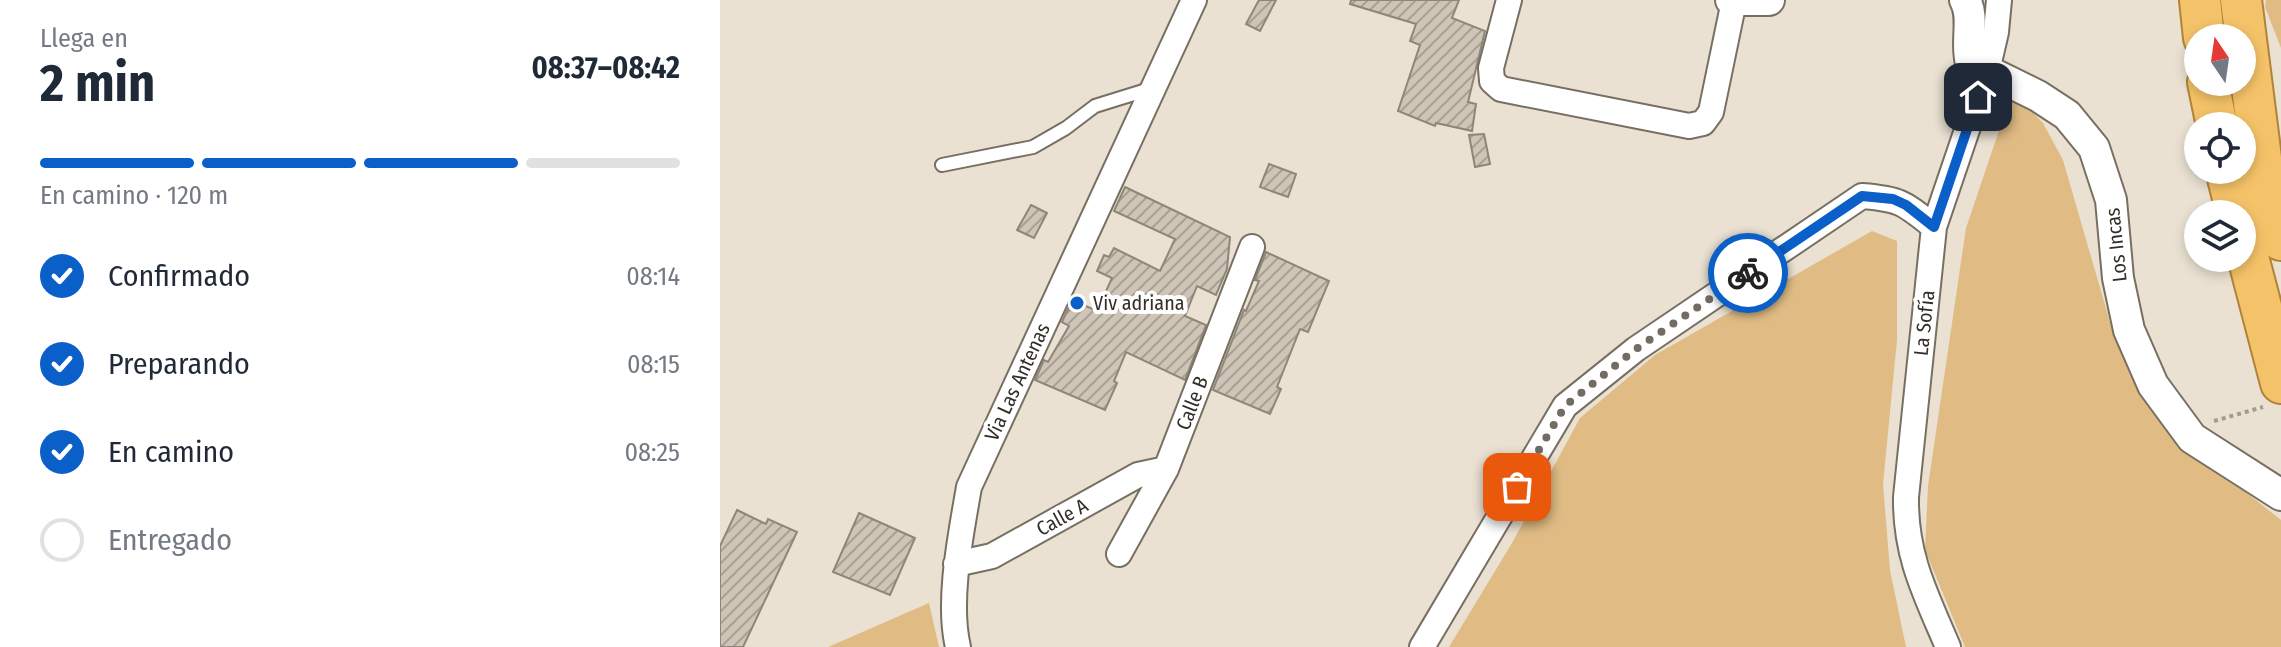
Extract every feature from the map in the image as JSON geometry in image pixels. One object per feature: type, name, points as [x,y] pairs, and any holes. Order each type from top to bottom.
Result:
[{"type":"highway","points":[[2200,0],[2203,24]]},
{"type":"highway","points":[[2241,0],[2264,182],[2281,240]]},
{"type":"highway","points":[[2250,272],[2274,394]]},
{"type":"street","name":"Via Las Antenas","points":[[958,647],[955,634],[956,564],[969,487],[1194,0]]},
{"type":"street","points":[[1509,0],[1491,68],[1492,81],[1501,89],[1689,126],[1703,123],[1711,112],[1732,0],[1769,0]]},
{"type":"street","points":[[1965,0],[1970,12],[1968,50],[1971,63],[1987,71]]},
{"type":"street","name":"La Sofía","points":[[1948,647],[1915,570],[1908,542],[1906,497],[1934,227],[1987,71],[1999,0]]},
{"type":"street","name":"Los Incas","points":[[1987,71],[2038,96],[2067,115],[2094,148],[2111,200],[2118,278],[2129,330],[2153,385],[2192,438],[2281,495]]},
{"type":"street","points":[[1422,647],[1565,406],[1636,349],[1862,196],[1893,199],[1934,227]]},
{"type":"street","name":"Calle B","points":[[1119,554],[1166,469],[1252,247]]},
{"type":"street","name":"Calle A","points":[[956,564],[992,556],[1138,475],[1166,469]]},
{"type":"lane","points":[[942,165],[1033,147],[1095,106],[1153,88]]},
{"type":"path","points":[[2212,422],[2274,394]]},
{"type":"shaded area","points":[[2266,0],[2281,0],[2281,48],[2265,7]]},
{"type":"shaded area","points":[[2012,92],[2043,123],[2063,160],[2114,336],[2176,437],[2281,520],[2281,647],[1965,647],[1925,550],[1928,486],[1966,228]]},
{"type":"shaded area","points":[[1872,231],[1897,241],[1897,340],[1883,484],[1890,570],[1906,647],[1449,647],[1512,543],[1580,418],[1655,355]]},
{"type":"shaded area","points":[[929,603],[939,647],[828,647]]},
{"type":"building","points":[[1259,0],[1276,0],[1260,31],[1246,24]]},
{"type":"building","points":[[1351,0],[1459,0],[1452,18],[1485,31],[1468,102],[1476,104],[1472,131],[1436,123],[1435,126],[1398,111],[1420,45],[1410,41],[1416,24],[1350,4]]},
{"type":"building","points":[[1484,134],[1490,164],[1475,167],[1469,135]]},
{"type":"building","points":[[1269,164],[1296,174],[1288,197],[1260,187]]},
{"type":"building","points":[[1125,187],[1230,237],[1227,269],[1216,295],[1197,286],[1185,316],[1206,325],[1185,380],[1126,352],[1105,410],[1035,380],[1044,360],[1048,362],[1069,326],[1062,322],[1072,300],[1097,311],[1112,278],[1097,271],[1104,255],[1109,257],[1114,248],[1160,271],[1175,239],[1114,211]]},
{"type":"building","points":[[1031,205],[1047,213],[1034,238],[1017,230]]},
{"type":"building","points":[[1266,252],[1329,281],[1308,332],[1300,329],[1270,414],[1213,390],[1244,310],[1259,281],[1255,280]]},
{"type":"building","points":[[737,510],[766,524],[768,519],[797,532],[743,647],[720,647],[720,546]]},
{"type":"building","points":[[859,513],[915,538],[890,595],[833,572]]},
{"type":"way so far","points":[[1517,487],[1565,406],[1636,349],[1748,273]]},
{"type":"place","name":"Viv adriana","points":[[1077,303]]},
{"type":"route","points":[[1748,273],[1862,196],[1893,199],[1934,227],[1978,97]]}]
